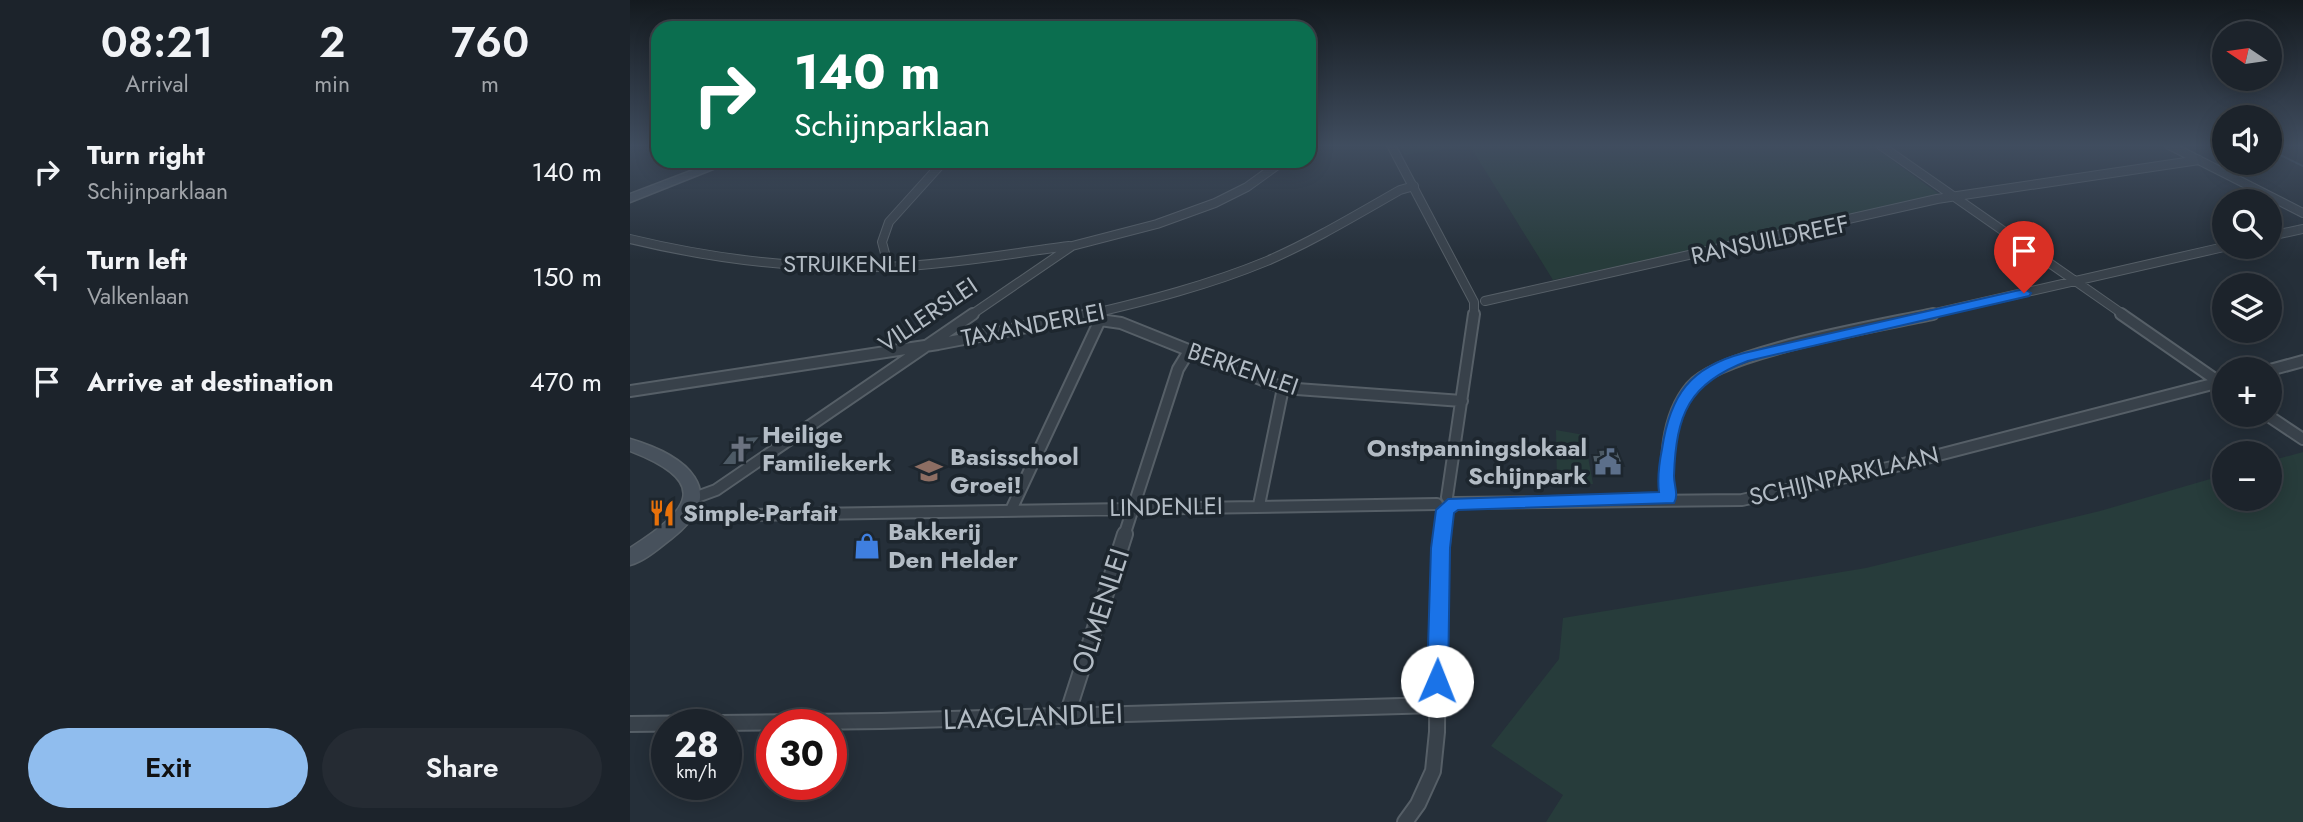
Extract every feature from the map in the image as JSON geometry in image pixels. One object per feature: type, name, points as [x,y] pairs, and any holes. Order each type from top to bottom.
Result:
[{"type":"street","points":[[630,198],[668,183]]},
{"type":"street","points":[[883,267],[887,261],[882,242],[889,222],[924,183]]},
{"type":"street","name":"VILLERSLEI","points":[[694,498],[716,490],[1072,246],[1157,224],[1215,203],[1252,183]]},
{"type":"street","points":[[1405,822],[1418,804],[1433,771],[1437,705],[1438,586],[1446,504],[1480,301],[1413,183]]},
{"type":"street","points":[[1936,183],[2212,375]]},
{"type":"street","name":"RANSUILDREEF","points":[[1480,301],[1930,205],[1954,196],[2040,183]]},
{"type":"street","points":[[2245,183],[2303,213]]},
{"type":"street","name":"TAXANDERLEI","points":[[1112,315],[1252,267],[1400,190],[1414,186]]},
{"type":"street","points":[[2282,233],[2303,229]]},
{"type":"street","name":"STRUIKENLEI","points":[[630,239],[708,256],[767,264],[883,267],[942,263],[1072,246]]},
{"type":"street","points":[[1668,499],[1666,477],[1673,427],[1680,405],[1692,385],[1716,368],[1744,357],[2212,250]]},
{"type":"street","name":"BERKENLEI","points":[[1099,317],[1112,315],[1189,351],[1283,388],[1462,401]]},
{"type":"street","points":[[1011,510],[1099,317]]},
{"type":"street","name":"TAXANDERLEI","points":[[630,391],[1099,317]]},
{"type":"street","name":"OLMENLEI","points":[[1067,715],[1178,369],[1189,351]]},
{"type":"street","points":[[2282,367],[2303,362]]},
{"type":"street","name":"SCHIJNPARKLAAN","points":[[1446,504],[1742,500],[1805,488],[2212,386]]},
{"type":"street","points":[[1259,505],[1283,388]]},
{"type":"street","points":[[2282,425],[2303,439]]},
{"type":"street","points":[[630,444],[665,459],[676,467],[691,486],[694,498],[685,516],[630,558]]},
{"type":"street","name":"LINDENLEI","points":[[685,516],[1446,504]]},
{"type":"street","name":"LAAGLANDLEI","points":[[630,724],[1437,705]]},
{"type":"green space","points":[[1493,183],[1924,183],[1943,197],[1553,280]]},
{"type":"green space","points":[[1556,430],[1584,435],[1593,484],[1557,484]]},
{"type":"green space","points":[[2303,452],[2303,822],[1546,822],[1563,795],[1491,746],[1559,659],[1563,618],[1866,568],[2100,511],[2212,478],[2212,511],[2282,511],[2282,458]]},
{"type":"building","name":"Heilige Familiekerk","points":[[761,436],[736,465],[721,465],[743,437]]},
{"type":"building","name":"Onstpanningslokaal Schijnpark","points":[[1617,449],[1624,466],[1617,466],[1619,473],[1596,475],[1592,455],[1599,455],[1598,450]]},
{"type":"place","name":"Heilige Familiekerk","points":[[741,449]]},
{"type":"place","name":"Onstpanningslokaal Schijnpark","points":[[1608,462]]},
{"type":"place","name":"Basisschool Groei!","points":[[929,471]]},
{"type":"place","name":"Simple-Parfait","points":[[662,513]]},
{"type":"place","name":"Bakkerij Den Helder","points":[[867,546]]},
{"type":"route","points":[[1437,681],[1441,548],[1445,510],[1453,507],[1454,503],[1668,499],[1666,477],[1673,427],[1680,405],[1692,385],[1716,368],[1744,357],[2024,293]]}]
